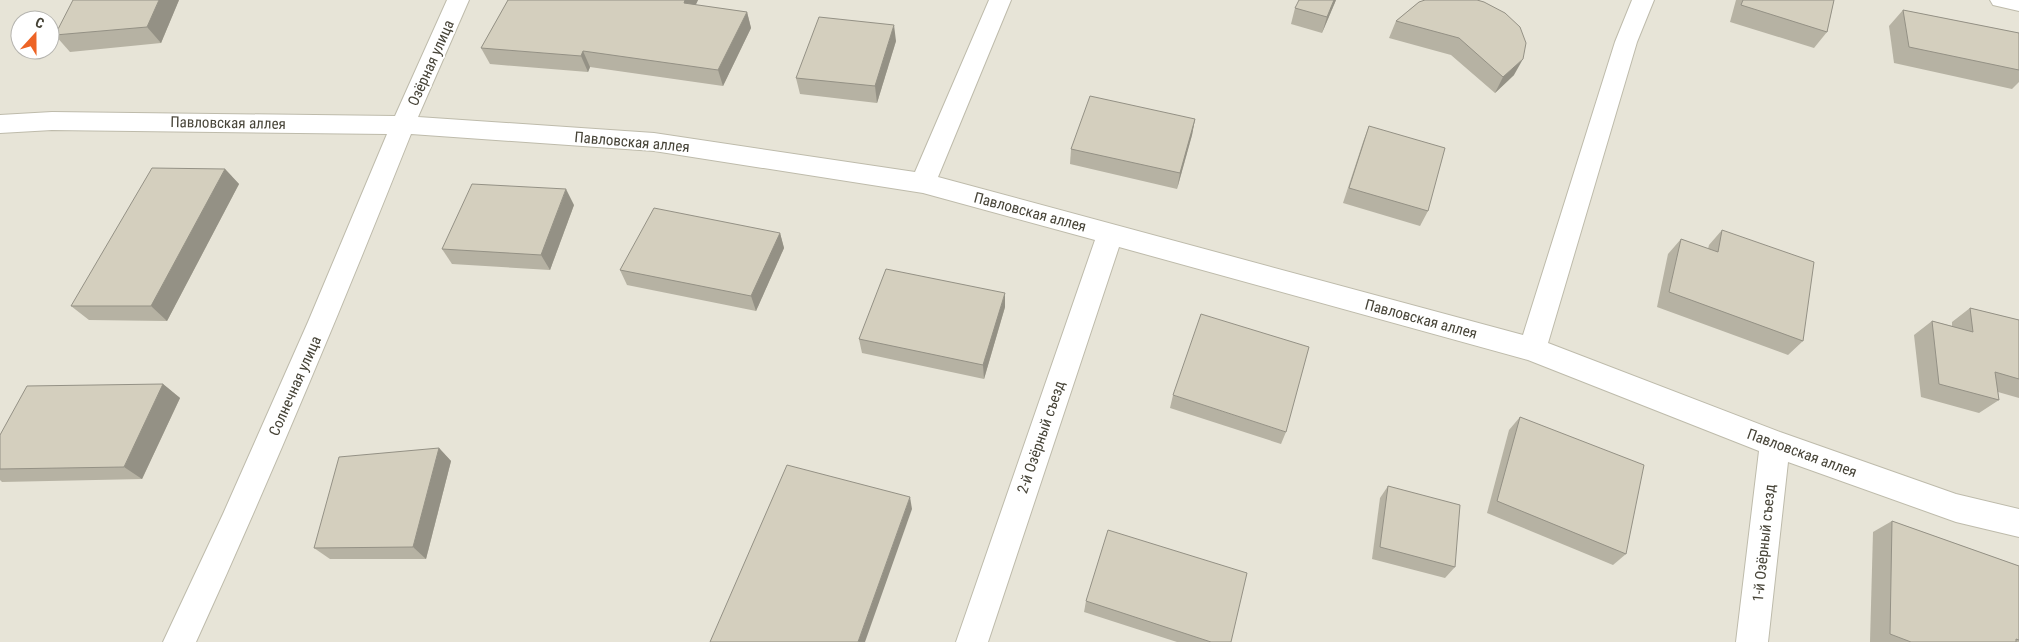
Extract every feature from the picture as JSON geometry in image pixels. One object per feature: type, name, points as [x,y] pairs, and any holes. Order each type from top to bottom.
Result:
[{"type":"street","name":"Озёрная улица","points":[[403,126],[458,0]]},
{"type":"street","points":[[923,183],[1000,0]]},
{"type":"street","points":[[1532,349],[1626,42],[1643,0]]},
{"type":"street","points":[[2001,0],[2019,4]]},
{"type":"street","name":"Павловская аллея","points":[[0,124],[52,121],[403,126],[654,142],[923,183],[1532,349],[1775,444],[1956,508],[2019,523]]},
{"type":"street","name":"Солнечная улица","points":[[178,642],[234,524],[315,340],[403,126]]},
{"type":"street","name":"2-й Озёрный съезд","points":[[972,642],[1110,233]]},
{"type":"street","name":"1-й Озёрный съезд","points":[[1752,642],[1775,444]]},
{"type":"shaded area","points":[[0,0],[2019,0],[2019,642],[0,642]]},
{"type":"building","points":[[73,0],[159,0],[147,27],[60,35],[60,25]]},
{"type":"building","points":[[508,0],[685,0],[684,3],[747,12],[718,70],[583,51],[581,56],[481,48]]},
{"type":"building","points":[[1299,0],[1334,0],[1327,17],[1295,8]]},
{"type":"building","points":[[1425,0],[1477,0],[1505,13],[1520,27],[1526,43],[1523,59],[1503,77],[1459,38],[1396,21],[1419,2]]},
{"type":"building","points":[[1743,0],[1834,0],[1827,32],[1741,5]]},
{"type":"building","points":[[1903,10],[2019,33],[2019,70],[1909,47]]},
{"type":"building","points":[[819,17],[894,25],[875,86],[796,78]]},
{"type":"building","points":[[1090,96],[1195,119],[1180,173],[1071,149]]},
{"type":"building","points":[[1369,126],[1445,148],[1428,211],[1349,188]]},
{"type":"building","points":[[152,168],[225,169],[151,306],[71,306]]},
{"type":"building","points":[[472,184],[566,189],[541,255],[442,249]]},
{"type":"building","points":[[654,208],[780,233],[751,296],[620,270]]},
{"type":"building","points":[[1722,230],[1814,262],[1803,341],[1669,292],[1681,239],[1718,252]]},
{"type":"building","points":[[886,269],[1005,293],[983,365],[859,339]]},
{"type":"building","points":[[1970,308],[2019,320],[2019,379],[1995,372],[1999,400],[1939,384],[1932,321],[1973,332]]},
{"type":"building","points":[[1201,314],[1309,347],[1286,432],[1173,395]]},
{"type":"building","points":[[163,384],[124,467],[0,469],[0,435],[27,386]]},
{"type":"building","points":[[1520,417],[1644,465],[1626,554],[1497,501]]},
{"type":"building","points":[[439,448],[413,547],[314,548],[339,457]]},
{"type":"building","points":[[787,465],[910,497],[858,642],[710,642]]},
{"type":"building","points":[[1388,486],[1460,505],[1455,567],[1380,547]]},
{"type":"building","points":[[1892,521],[2019,566],[2019,640],[2016,639],[2016,642],[1911,642],[1890,634]]},
{"type":"building","points":[[1108,530],[1247,573],[1231,642],[1211,642],[1086,601]]}]
